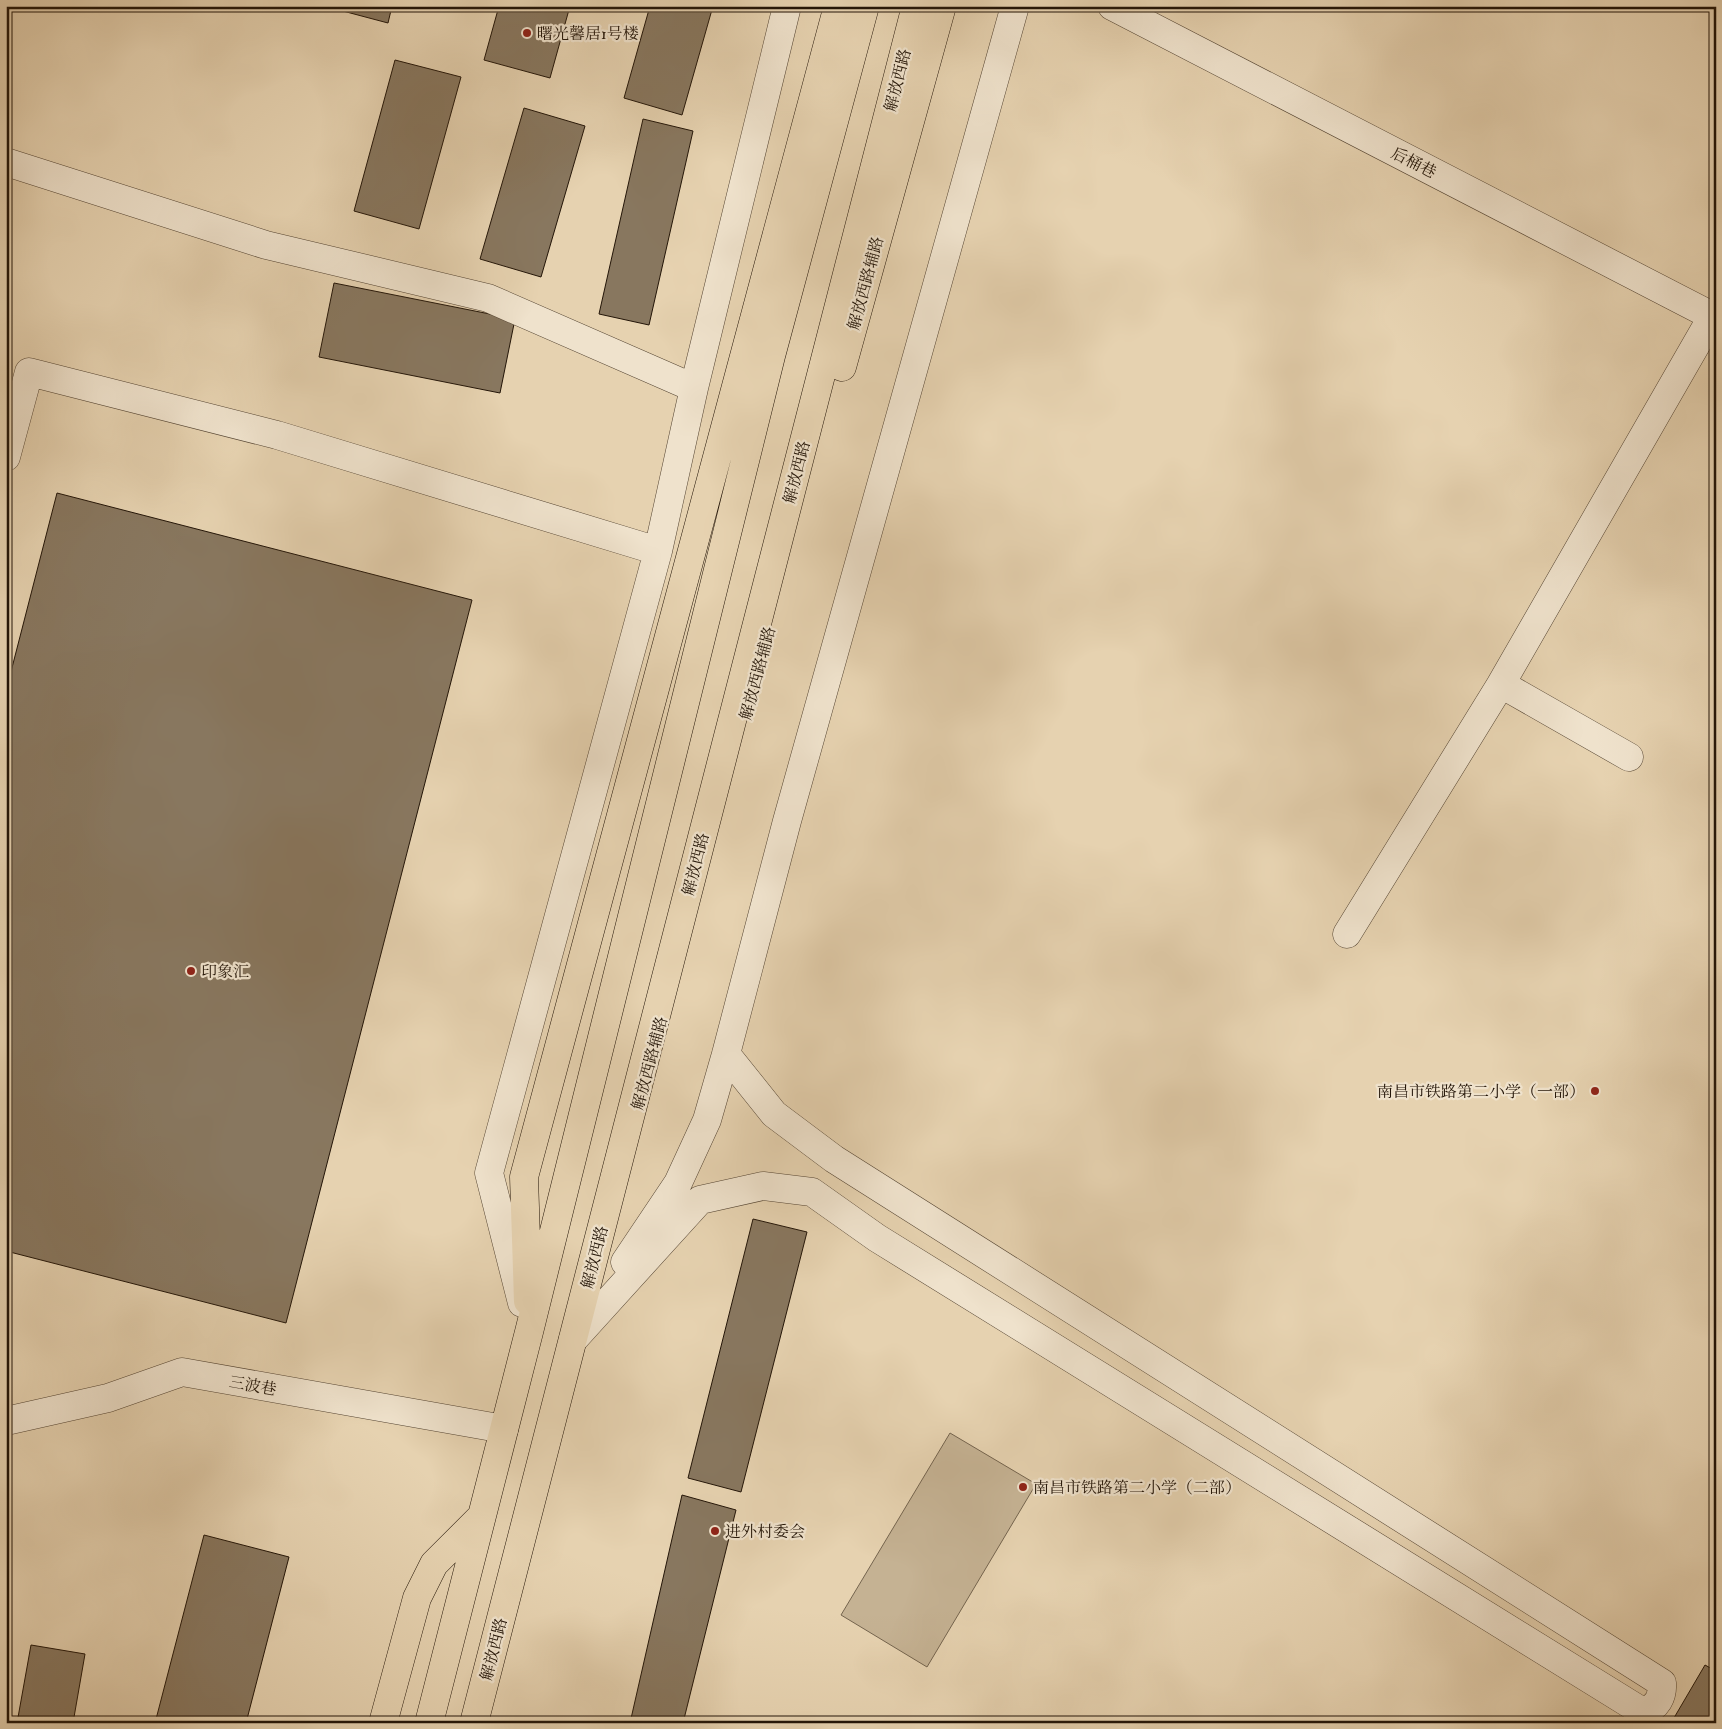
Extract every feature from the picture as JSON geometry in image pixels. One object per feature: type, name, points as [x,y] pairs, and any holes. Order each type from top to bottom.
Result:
[{"type":"main road","points":[[529,1332],[524,1177],[838,6]]},
{"type":"main road","points":[[428,1723],[529,1332],[771,356],[865,6]]},
{"type":"main road","name":"解放西路","points":[[474,1723],[916,6]]},
{"type":"main road","name":"解放西路辅路","points":[[573,1340],[942,6]]},
{"type":"main road","points":[[384,1723],[417,1598],[434,1564],[482,1516]]},
{"type":"street","points":[[529,1332],[489,1173],[658,551],[694,388],[787,6]]},
{"type":"street","points":[[573,1340],[678,1183],[707,1120],[787,821],[1015,6]]},
{"type":"street","name":"后桶巷","points":[[1112,6],[1714,317]]},
{"type":"street","points":[[6,162],[266,245],[488,298],[694,388]]},
{"type":"street","points":[[1347,934],[1501,684],[1714,317]]},
{"type":"street","points":[[6,457],[29,372],[277,435],[658,551]]},
{"type":"street","points":[[1501,684],[1629,757]]},
{"type":"street","points":[[573,1340],[700,1200],[763,1186],[812,1192],[877,1238],[1638,1709],[1644,1712],[1651,1710],[1659,1701],[1662,1684],[834,1159],[774,1114],[726,1054]]},
{"type":"street","name":"三波巷","points":[[6,1421],[108,1398],[182,1372],[504,1429]]},
{"type":"shaded area","points":[[950,1433],[1036,1484],[927,1667],[841,1615]]},
{"type":"building","points":[[324,6],[392,6],[388,23]]},
{"type":"building","name":"曙光馨居1号楼","points":[[499,6],[570,6],[550,78],[484,60]]},
{"type":"building","points":[[650,6],[713,6],[682,115],[624,98]]},
{"type":"building","points":[[395,60],[461,77],[419,229],[354,211]]},
{"type":"building","points":[[524,108],[585,126],[541,277],[480,259]]},
{"type":"building","points":[[643,119],[693,131],[649,325],[599,314]]},
{"type":"building","points":[[334,283],[515,319],[500,393],[319,357]]},
{"type":"building","name":"印象汇","points":[[57,493],[472,600],[286,1323],[6,1251],[6,691]]},
{"type":"building","points":[[753,1219],[807,1232],[741,1492],[688,1478]]},
{"type":"building","points":[[682,1495],[736,1510],[683,1723],[630,1723]]},
{"type":"building","points":[[204,1535],[289,1557],[246,1723],[155,1723]]},
{"type":"building","points":[[31,1645],[85,1654],[73,1723],[17,1723]]},
{"type":"building","points":[[1705,1665],[1716,1671],[1716,1723],[1671,1723]]},
{"type":"place","name":"曙光馨居1号楼","points":[[527,33]]},
{"type":"place","name":"印象汇","points":[[191,971]]},
{"type":"place","name":"南昌市铁路第二小学（一部）","points":[[1595,1091]]},
{"type":"place","name":"南昌市铁路第二小学（二部）","points":[[1023,1487]]},
{"type":"place","name":"进外村委会","points":[[715,1531]]}]
